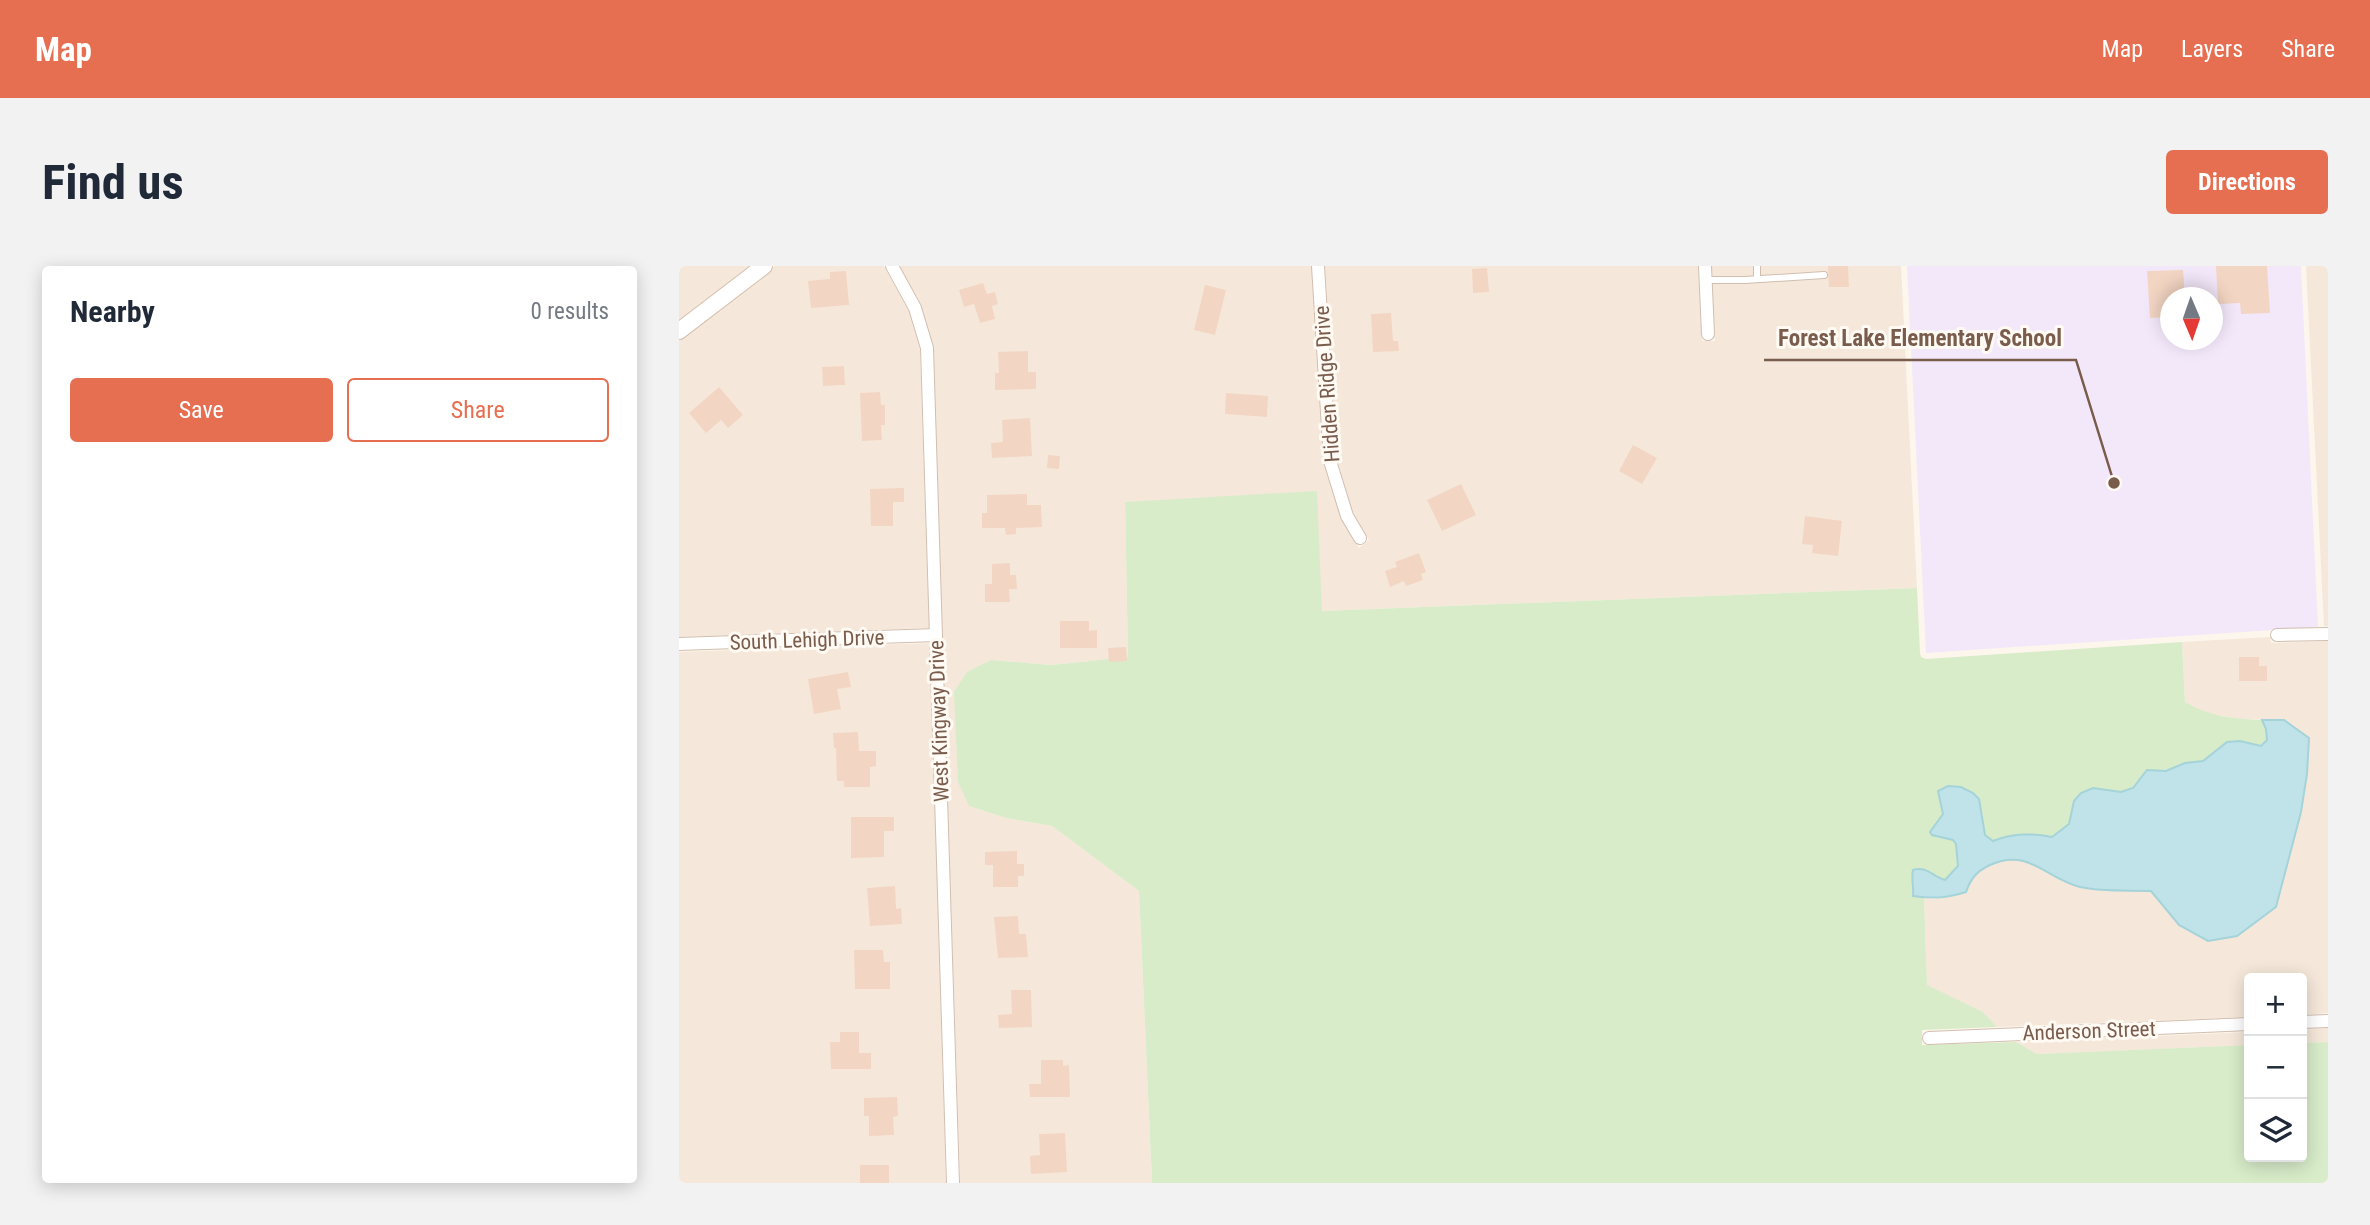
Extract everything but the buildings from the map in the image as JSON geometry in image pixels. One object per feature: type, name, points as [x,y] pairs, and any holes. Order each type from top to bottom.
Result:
[{"type":"main road","points":[[679,331],[764,266]]},
{"type":"street","name":"West Kingway Drive","points":[[892,266],[915,308],[927,348],[953,1183]]},
{"type":"street","name":"Hidden Ridge Drive","points":[[1318,266],[1330,461],[1347,516],[1360,538]]},
{"type":"street","points":[[1705,273],[1708,334]]},
{"type":"street","points":[[2277,635],[2328,634]]},
{"type":"street","name":"South Lehigh Drive","points":[[679,644],[936,635]]},
{"type":"street","points":[[2307,1022],[2328,1021]]},
{"type":"street","name":"Anderson Street","points":[[1929,1038],[2244,1024]]},
{"type":"lane","points":[[1757,266],[1757,279]]},
{"type":"lane","points":[[1705,273],[1757,279],[1824,275]]},
{"type":"shaded area","points":[[679,266],[753,266],[679,322]]},
{"type":"shaded area","points":[[775,266],[884,266],[909,311],[920,350],[929,628],[679,637],[679,340]]},
{"type":"shaded area","points":[[899,266],[1312,266],[1324,462],[1341,519],[1359,548],[1369,540],[1353,513],[1337,460],[1325,266],[1698,266],[1702,341],[1715,341],[1711,266],[1901,266],[1917,588],[1321,611],[1125,502],[1128,657],[1051,665],[991,660],[969,806],[1006,818],[1052,826],[1139,891],[1152,1183],[960,1183],[933,348],[920,304]]},
{"type":"shaded area","points":[[1907,266],[2301,266],[2318,627],[1926,653]]},
{"type":"shaded area","points":[[2306,266],[2328,266],[2328,626],[2324,626]]},
{"type":"shaded area","points":[[2270,637],[2271,643],[2328,641],[2328,1013],[2307,1015],[2307,973],[2244,973],[2244,1017],[1997,1027],[1983,1012],[1927,986],[1924,898],[1935,899],[1971,880],[1980,870],[2003,859],[2025,860],[2079,887],[2151,891],[2179,925],[2276,907],[2301,812],[2309,738],[2284,720],[2240,719],[2201,712],[2185,702],[2182,642]]},
{"type":"shaded area","points":[[930,643],[946,1183],[679,1183],[679,652]]},
{"type":"shaded area","points":[[2328,1028],[2328,1042],[2307,1043],[2307,1030]]},
{"type":"shaded area","points":[[2244,1032],[2244,1045],[2088,1052],[2037,1054],[2016,1042]]},
{"type":"green space","points":[[1317,491],[1322,611],[1917,588],[1920,653],[1921,657],[1926,659],[2182,642],[2185,702],[2222,716],[2262,720],[2267,741],[2260,746],[2240,741],[2213,752],[2203,761],[2185,763],[2165,771],[2147,770],[2133,788],[2121,792],[2093,788],[2069,824],[2052,837],[2023,834],[1993,841],[1985,835],[1982,812],[1940,804],[1943,814],[1932,835],[1953,840],[1956,844],[1958,866],[1945,880],[1922,870],[1913,871],[1912,874],[1913,895],[1924,898],[1927,985],[1983,1012],[1997,1027],[1922,1030],[1922,1045],[2016,1042],[2037,1054],[2244,1045],[2244,1162],[2307,1162],[2307,1043],[2328,1042],[2328,1183],[1152,1183],[1139,891],[1052,826],[1006,818],[969,806],[958,782],[954,692],[967,672],[991,660],[1051,665],[1128,657],[1125,502]]},
{"type":"water","points":[[2262,720],[2284,720],[2309,738],[2307,774],[2301,812],[2276,907],[2237,936],[2208,941],[2179,925],[2151,891],[2080,887],[2037,866],[2016,860],[2004,860],[1981,870],[1972,879],[1966,892],[1940,897],[1913,896],[1913,870],[1926,870],[1945,880],[1958,866],[1956,844],[1953,840],[1932,835],[1930,832],[1943,814],[1938,791],[1948,786],[1961,787],[1973,793],[1979,799],[1985,835],[1993,841],[2022,834],[2052,837],[2069,824],[2074,801],[2081,793],[2093,788],[2121,792],[2133,788],[2147,770],[2166,771],[2185,763],[2203,761],[2227,742],[2240,741],[2261,746],[2267,740]]},
{"type":"place","name":"Forest Lake Elementary School","points":[[2114,483]]}]
